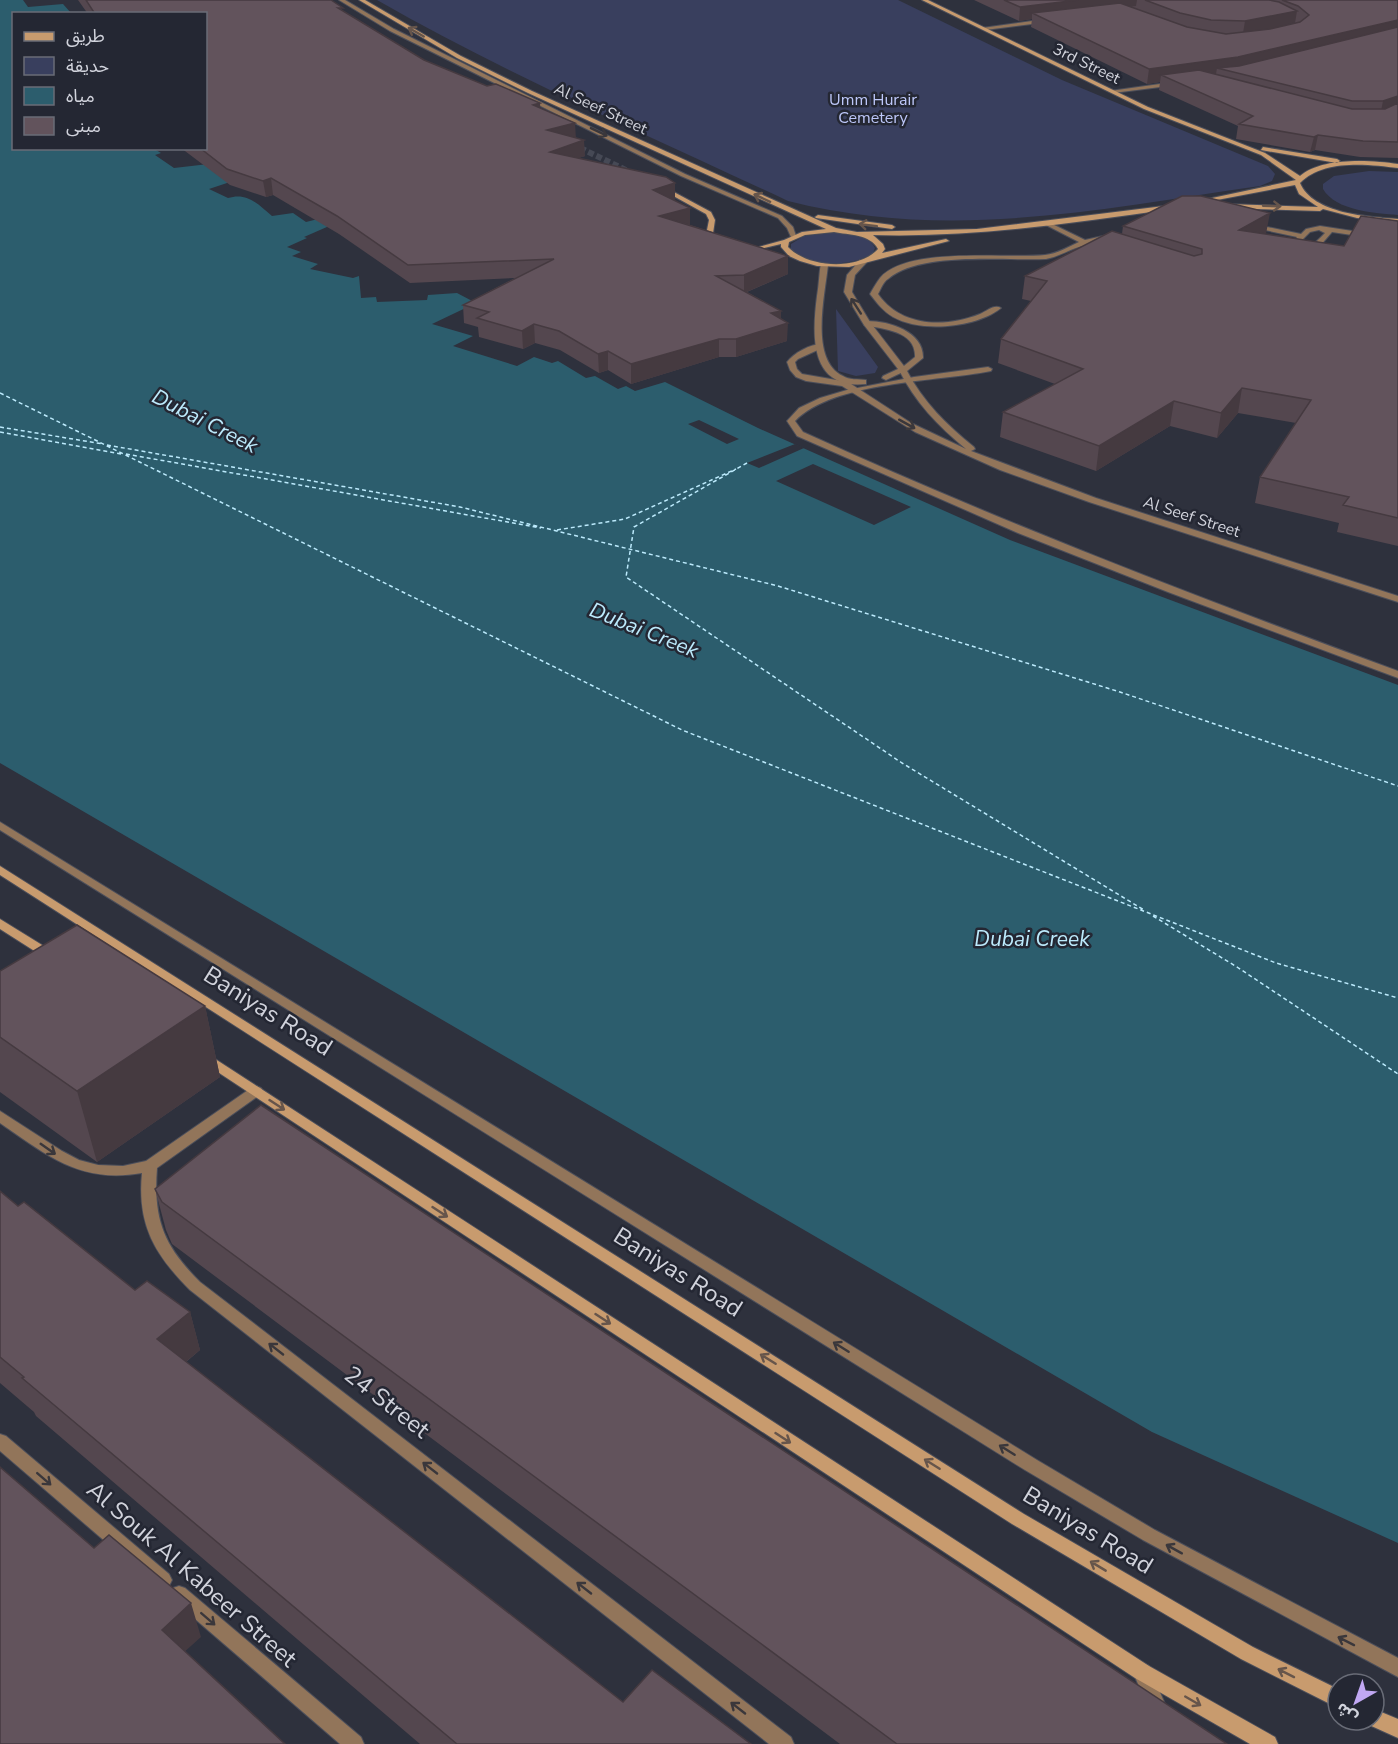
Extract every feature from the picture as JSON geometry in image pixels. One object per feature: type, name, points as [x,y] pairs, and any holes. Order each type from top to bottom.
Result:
[{"type":"street","name":"Al Seef Street","points":[[341,0],[392,30],[663,164],[780,217],[790,226],[790,239]]},
{"type":"street","name":"Al Seef Street","points":[[362,0],[479,67],[834,230]]},
{"type":"street","name":"3rd Street","points":[[924,0],[1175,120],[1240,144],[1273,160],[1298,181],[1302,194],[1333,210]]},
{"type":"street","points":[[985,28],[1050,20]]},
{"type":"street","points":[[1113,91],[1183,84]]},
{"type":"street","name":"3rd Street","points":[[1240,144],[1310,157],[1368,164]]},
{"type":"street","points":[[1192,204],[1298,181],[1308,172],[1324,167],[1396,165]]},
{"type":"street","points":[[670,192],[709,213],[712,220],[708,240],[721,248]]},
{"type":"street","points":[[1192,204],[1333,210],[1398,222]]},
{"type":"street","points":[[1192,204],[1200,211]]},
{"type":"street","points":[[1031,226],[931,243],[877,256],[863,262],[824,264],[743,251],[765,249],[813,231],[928,235],[1031,226],[1180,206]]},
{"type":"street","points":[[788,210],[880,226],[1031,226]]},
{"type":"street","points":[[1062,222],[1074,232],[1075,238]]},
{"type":"street","points":[[1048,224],[1075,238],[1102,248]]},
{"type":"street","points":[[1244,224],[1302,236]]},
{"type":"street","points":[[1325,230],[1329,233],[1310,250],[1292,247],[1310,229],[1325,230],[1398,240]]},
{"type":"street","points":[[860,233],[881,245],[882,249],[877,256]]},
{"type":"street","points":[[997,308],[976,317],[955,321],[918,322],[890,314],[878,302],[874,294],[882,280],[902,269],[930,261],[964,257],[1047,257],[1063,253],[1085,242],[1125,233]]},
{"type":"street","points":[[790,239],[784,247],[787,252],[798,259]]},
{"type":"street","name":"Al Seef Street","points":[[863,262],[851,274],[849,296],[903,370],[926,410],[979,456]]},
{"type":"street","name":"Al Seef Street","points":[[824,264],[819,346],[821,363],[832,376],[918,430],[1083,496],[1398,599]]},
{"type":"street","points":[[898,331],[918,322]]},
{"type":"street","points":[[819,346],[795,357],[791,362],[792,368],[807,378],[842,382],[878,380],[903,370],[920,358],[921,350],[917,343],[898,331],[867,323]]},
{"type":"street","points":[[988,369],[853,389],[799,411],[791,421],[793,428],[810,438],[1036,538],[1398,675]]},
{"type":"street","points":[[0,825],[1031,1465],[1149,1535],[1398,1668]]},
{"type":"street","name":"Baniyas Road","points":[[0,870],[1018,1519],[1248,1653],[1326,1693]]},
{"type":"street","points":[[0,923],[64,965]]},
{"type":"street","points":[[189,1047],[1142,1672],[1268,1744]]},
{"type":"street","points":[[0,1116],[57,1155],[75,1164],[98,1170],[123,1171],[150,1166],[256,1091]]},
{"type":"street","name":"24 Street","points":[[150,1166],[147,1192],[150,1218],[158,1243],[174,1266],[195,1286],[784,1744]]},
{"type":"street","name":"Al Souk Al Kabeer Street","points":[[0,1441],[354,1744]]},
{"type":"street","points":[[1142,1672],[1158,1710],[1171,1725]]},
{"type":"green space","name":"Umm Hurair Cemetery","points":[[377,0],[898,0],[1062,80],[1268,166],[1275,174],[1272,181],[1260,186],[1082,212],[1024,218],[908,219],[848,213],[788,201],[529,80]]},
{"type":"green space","points":[[1369,171],[1398,172],[1398,215],[1357,210],[1337,202],[1323,189],[1323,184],[1334,176]]},
{"type":"green space","points":[[830,233],[849,234],[867,239],[875,248],[873,253],[864,258],[843,263],[809,260],[791,249],[791,244],[804,236]]},
{"type":"green space","points":[[836,309],[878,367],[875,373],[856,376],[838,371]]},
{"type":"water","name":"Dubai Creek","points":[[0,0],[23,0],[28,7],[63,4],[70,12],[12,12],[12,150],[156,150],[161,153],[155,155],[174,168],[226,162],[248,176],[209,189],[228,198],[247,198],[272,216],[293,213],[306,222],[326,217],[336,223],[287,247],[301,252],[292,256],[318,264],[310,269],[353,278],[359,276],[361,298],[376,297],[377,302],[427,300],[428,295],[457,293],[476,303],[432,324],[473,336],[453,346],[517,366],[534,357],[552,363],[558,361],[586,378],[595,376],[618,389],[626,386],[635,391],[665,382],[758,428],[1010,540],[1398,685],[1398,1543],[1152,1432],[0,763]]},
{"type":"pier","points":[[699,420],[739,439],[727,444],[688,424]]},
{"type":"pier","points":[[795,444],[804,448],[759,468],[747,463]]},
{"type":"pier","points":[[813,464],[911,507],[874,525],[776,481]]},
{"type":"building","points":[[86,0],[331,0],[343,8],[338,8],[424,60],[487,86],[496,84],[540,103],[533,105],[575,123],[547,130],[584,140],[550,152],[666,177],[675,183],[653,190],[690,208],[659,216],[788,256],[744,275],[716,276],[781,311],[771,313],[788,323],[736,339],[719,339],[631,364],[608,351],[598,354],[559,331],[534,324],[522,331],[477,318],[489,312],[463,305],[554,259],[408,265],[337,216],[271,178],[263,181],[227,169],[203,150],[207,150],[207,12],[94,12]]},
{"type":"building","points":[[1004,0],[1078,0],[1020,7]]},
{"type":"building","points":[[1145,0],[1269,0],[1297,11],[1245,21],[1211,20],[1180,13]]},
{"type":"building","points":[[1282,0],[1398,0],[1398,20],[1238,57],[1149,69],[1032,13],[1120,3],[1187,27],[1226,34],[1270,29],[1300,22],[1309,15],[1298,6]]},
{"type":"building","points":[[1398,27],[1398,96],[1383,101],[1352,101],[1217,68],[1239,66]]},
{"type":"building","points":[[1199,70],[1352,109],[1385,109],[1398,103],[1398,142],[1363,141],[1318,135],[1314,137],[1239,124],[1253,116],[1161,75]]},
{"type":"building","points":[[1182,196],[1201,196],[1270,213],[1239,230],[1344,246],[1361,216],[1398,221],[1398,518],[1343,505],[1349,497],[1260,477],[1311,400],[1242,388],[1221,413],[1174,401],[1099,446],[1003,412],[1083,369],[1001,339],[1047,281],[1025,276],[1112,231],[1194,256],[1202,254],[1202,249],[1123,226]]},
{"type":"building","points":[[77,925],[205,1006],[77,1091],[0,1037],[0,971]]},
{"type":"building","points":[[261,1105],[1227,1744],[897,1744],[162,1202],[155,1189]]},
{"type":"building","points":[[0,1191],[18,1206],[24,1202],[135,1290],[147,1281],[190,1312],[157,1339],[623,1702],[652,1670],[751,1744],[457,1744],[22,1378],[24,1377],[0,1357]]},
{"type":"building","points":[[0,1467],[94,1548],[109,1535],[191,1603],[162,1630],[285,1744],[0,1744]]},
{"type":"ferry route","points":[[0,393],[682,730],[1276,963],[1398,998]]},
{"type":"ferry route","points":[[0,427],[103,444]]},
{"type":"ferry route","points":[[0,432],[121,454]]},
{"type":"ferry route","points":[[107,445],[460,507],[630,549]]},
{"type":"ferry route","points":[[126,454],[541,528]]},
{"type":"ferry route","points":[[630,549],[634,527],[747,463]]},
{"type":"ferry route","points":[[557,530],[625,519],[736,469]]},
{"type":"ferry route","points":[[630,549],[778,586],[1120,692],[1398,786]]},
{"type":"ferry route","points":[[630,549],[626,577],[902,763],[1144,910]]},
{"type":"ferry route","points":[[1153,916],[1237,967],[1398,1074]]},
{"type":"tunnel","points":[[572,144],[632,173]]}]
